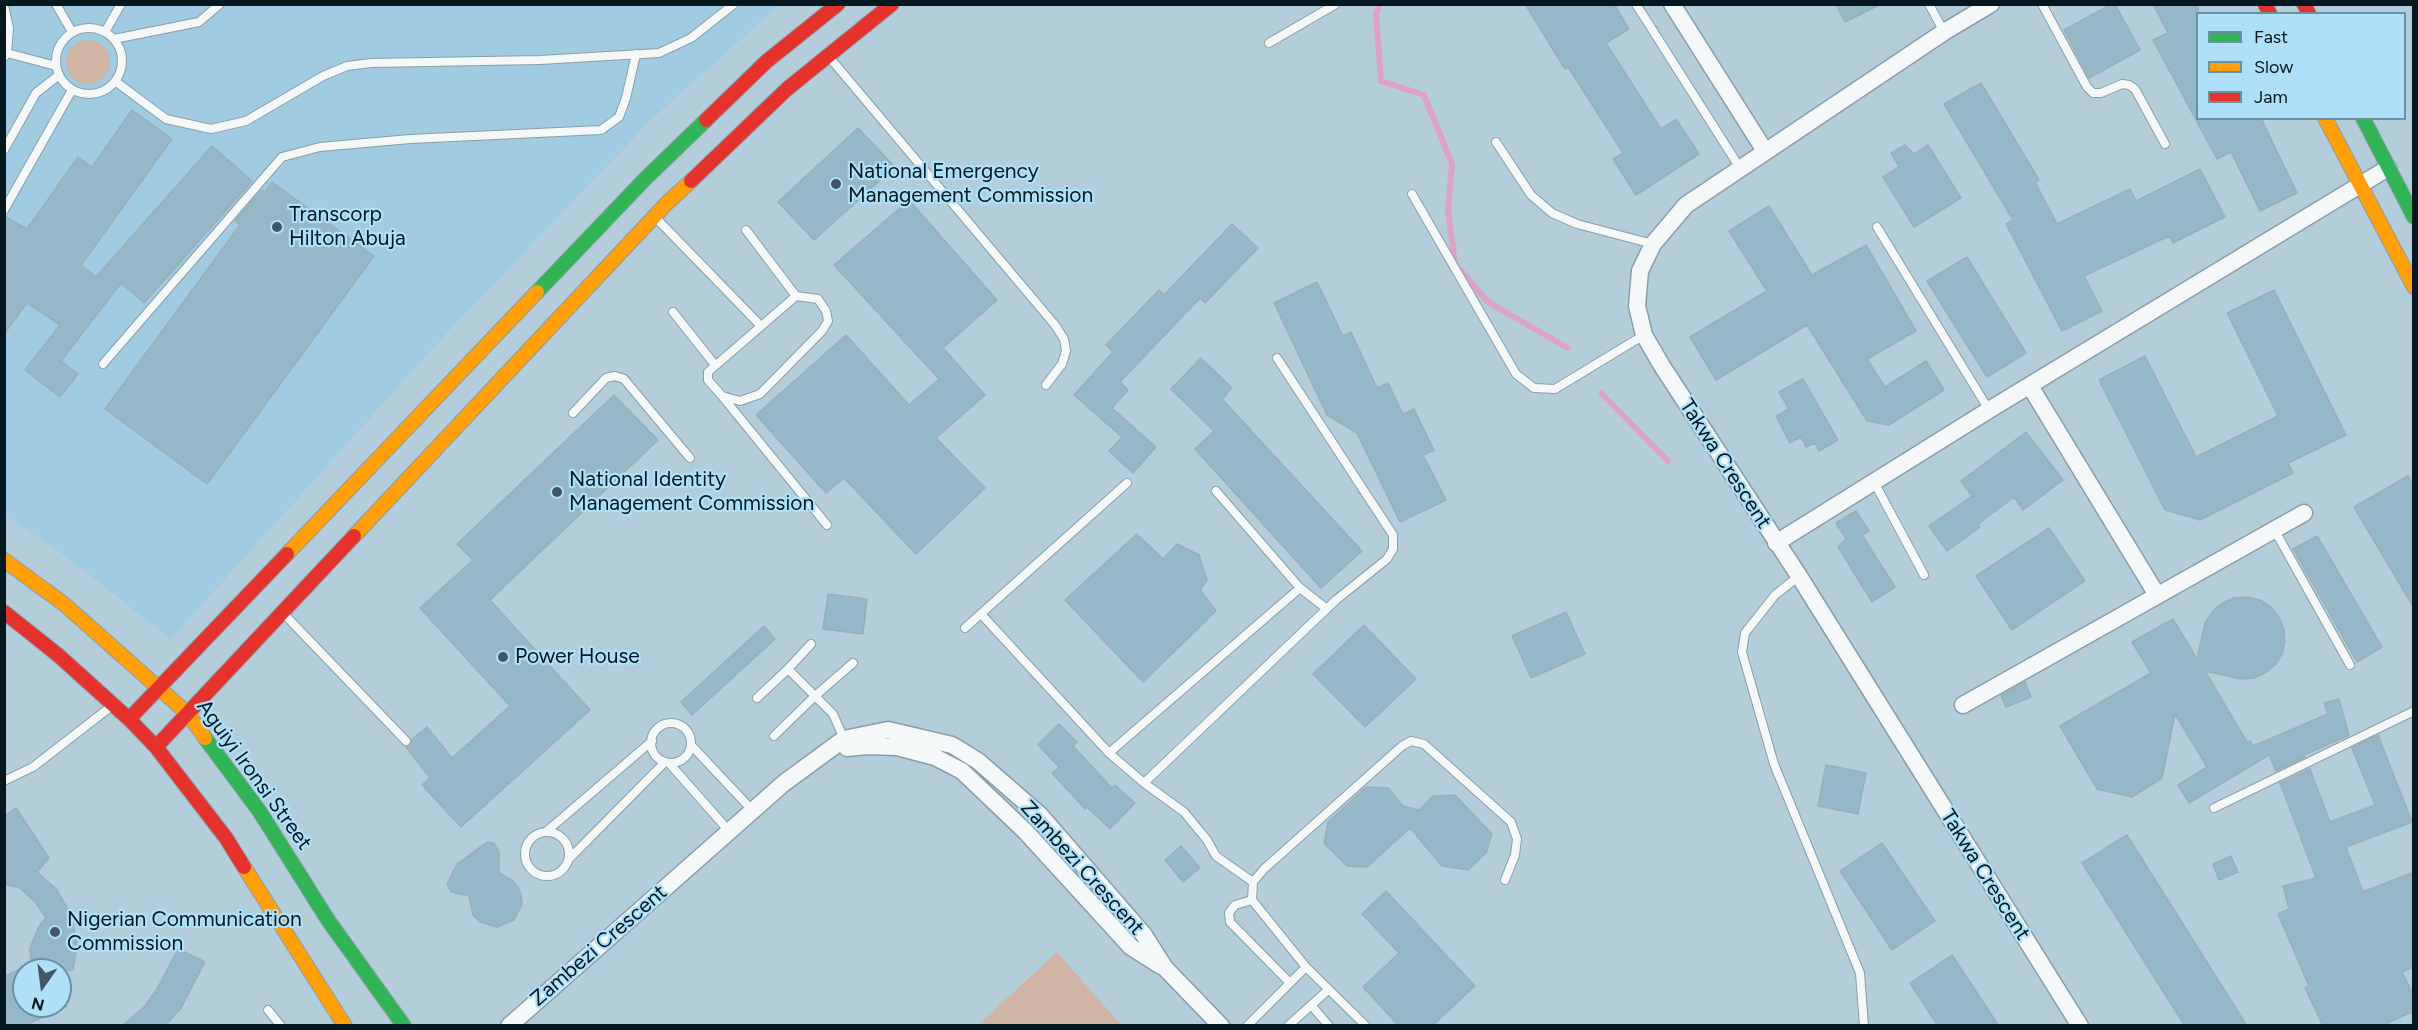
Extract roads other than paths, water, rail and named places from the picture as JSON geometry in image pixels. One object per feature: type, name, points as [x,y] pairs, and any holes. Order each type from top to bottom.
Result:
[{"type":"main road","points":[[129,719],[645,179],[767,61],[838,4]]},
{"type":"main road","points":[[156,747],[655,216],[787,88],[892,4]]},
{"type":"main road","points":[[2326,120],[2414,287]]},
{"type":"main road","points":[[2364,120],[2414,218]]},
{"type":"main road","name":"Aguiyi Ironsi Street","points":[[4,560],[64,604],[188,714],[260,812],[328,920],[404,1026]]},
{"type":"main road","points":[[4,612],[58,655],[129,719],[156,747],[226,838],[345,1026]]},
{"type":"street","points":[[1672,4],[1765,151]]},
{"type":"street","name":"Takwa Crescent","points":[[1990,4],[1944,32],[1686,205],[1653,244],[1640,271],[1637,306],[1644,335],[1799,576],[2080,1026]]},
{"type":"street","points":[[1776,543],[1989,410],[2388,168]]},
{"type":"street","points":[[2030,386],[2157,595]]},
{"type":"street","points":[[1964,705],[2304,513]]},
{"type":"street","name":"Zambezi Crescent","points":[[509,1026],[784,783],[844,739],[888,730],[920,736],[952,746],[978,761],[1040,815],[1144,935],[1164,968]]},
{"type":"street","name":"Zambezi Crescent","points":[[828,750],[867,746],[897,747],[936,757],[962,771],[1026,832],[1131,947],[1164,968],[1221,1026]]},
{"type":"lane","points":[[56,4],[72,32]]},
{"type":"lane","points":[[105,32],[121,4]]},
{"type":"lane","points":[[114,39],[199,22],[220,4]]},
{"type":"lane","points":[[115,81],[166,119],[211,129],[246,121],[323,76],[347,66],[371,63],[540,60],[659,53],[691,39],[734,4]]},
{"type":"lane","points":[[1269,43],[1336,4]]},
{"type":"lane","points":[[1636,4],[1740,168]]},
{"type":"lane","points":[[1929,4],[1944,32]]},
{"type":"lane","points":[[2042,4],[2087,87],[2093,93],[2100,93],[2122,84],[2135,89],[2165,144]]},
{"type":"lane","points":[[4,6],[9,18],[6,55],[56,66]]},
{"type":"lane","points":[[83,28],[94,28],[105,32],[114,39],[122,60],[115,81],[100,92],[81,93],[72,90],[64,84],[56,66],[58,46],[72,32],[83,28]]},
{"type":"lane","points":[[103,364],[282,157],[320,147],[388,141],[601,130],[619,117],[626,98],[636,54]]},
{"type":"lane","points":[[827,55],[1055,325],[1064,339],[1066,351],[1062,364],[1046,385]]},
{"type":"lane","points":[[4,150],[36,93],[59,75]]},
{"type":"lane","points":[[4,210],[72,90]]},
{"type":"lane","points":[[1496,142],[1531,195],[1551,213],[1577,225],[1653,244]]},
{"type":"lane","points":[[1412,194],[1516,374],[1534,388],[1555,389],[1644,335]]},
{"type":"lane","points":[[655,216],[760,325]]},
{"type":"lane","points":[[1877,227],[1989,410]]},
{"type":"lane","points":[[722,396],[740,401],[760,394],[822,331],[828,321],[826,311],[818,299],[796,296],[746,230]]},
{"type":"lane","points":[[796,296],[715,365],[708,372],[708,380],[827,525]]},
{"type":"lane","points":[[674,312],[715,365]]},
{"type":"lane","points":[[1144,783],[1348,589],[1387,559],[1393,549],[1393,535],[1277,358]]},
{"type":"lane","points":[[573,413],[606,378],[615,376],[624,379],[690,458]]},
{"type":"lane","points":[[1874,482],[1924,575]]},
{"type":"lane","points":[[965,628],[1126,483]]},
{"type":"lane","points":[[1216,491],[1300,588],[1327,609]]},
{"type":"lane","points":[[2274,529],[2350,665]]},
{"type":"lane","points":[[1799,576],[1775,595],[1745,633],[1742,652],[1774,765],[1860,973],[1864,1026]]},
{"type":"lane","points":[[1109,753],[1300,588]]},
{"type":"lane","points":[[282,613],[406,741]]},
{"type":"lane","points":[[981,614],[1109,753],[1144,783],[1184,812],[1207,840],[1216,856],[1254,882]]},
{"type":"lane","points":[[757,698],[811,644]]},
{"type":"lane","points":[[774,736],[853,663]]},
{"type":"lane","points":[[788,669],[833,714],[844,739]]},
{"type":"lane","points":[[6,778],[33,767],[113,705]]},
{"type":"lane","points":[[2214,808],[2414,711]]},
{"type":"lane","points":[[548,831],[652,741],[659,728],[674,723],[687,731],[691,737],[691,745],[684,758],[667,762],[569,859],[561,872],[546,876],[538,875],[527,864],[525,849],[528,842],[540,832],[548,831],[555,833],[567,843],[569,859]]},
{"type":"lane","points":[[652,741],[656,755],[667,762],[729,831]]},
{"type":"lane","points":[[1366,1026],[1306,967],[1252,900],[1254,882],[1264,869],[1402,746],[1411,741],[1424,744],[1511,822],[1517,839],[1515,855],[1505,880]]},
{"type":"lane","points":[[691,745],[753,811]]},
{"type":"lane","points":[[1252,900],[1235,905],[1229,913],[1230,922],[1290,983]]},
{"type":"lane","points":[[1247,1026],[1306,967]]},
{"type":"lane","points":[[1288,1026],[1328,990]]},
{"type":"lane","points":[[1311,1005],[1329,1026]]},
{"type":"lane","points":[[268,1010],[281,1026]]},
{"type":"waterway","points":[[1380,4],[1376,14],[1381,81],[1424,95],[1452,164],[1448,210],[1455,264],[1488,302],[1568,348]]},
{"type":"waterway","points":[[1602,394],[1668,461]]},
{"type":"place","name":"National Emergency Management Commission","points":[[836,184]]},
{"type":"place","name":"Transcorp Hilton Abuja","points":[[277,227]]},
{"type":"place","name":"National Identity Management Commission","points":[[557,492]]},
{"type":"place","name":"Power House","points":[[503,657]]},
{"type":"place","name":"Nigerian Communication Commission","points":[[55,932]]}]
